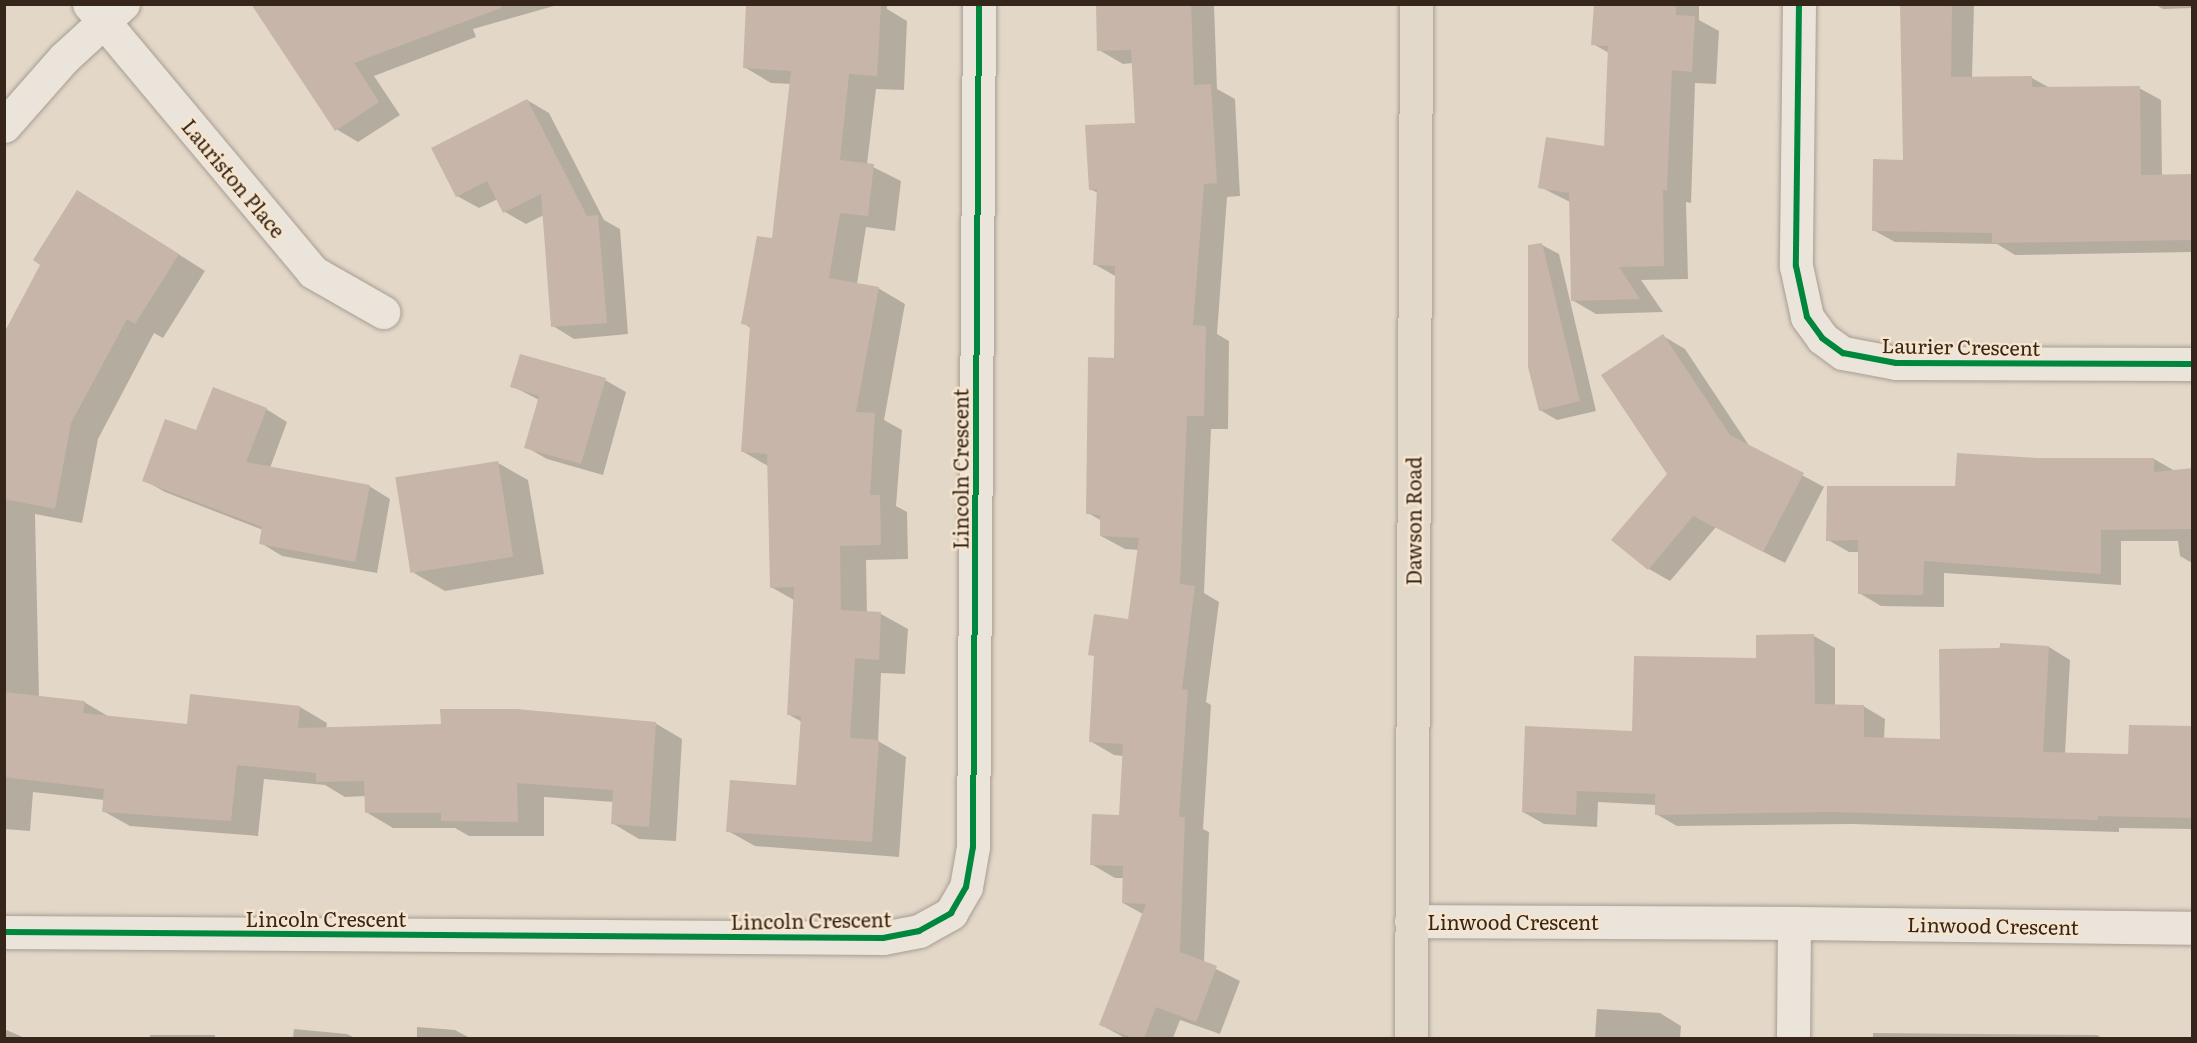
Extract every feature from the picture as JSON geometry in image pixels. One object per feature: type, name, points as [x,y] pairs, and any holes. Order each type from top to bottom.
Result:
[{"type":"main road","name":"Dawson Road","points":[[1411,1038],[1416,4]]},
{"type":"street","name":"Lincoln Crescent","points":[[4,932],[883,939],[919,931],[951,914],[966,888],[974,848],[980,4]]},
{"type":"street","name":"Laurier Crescent","points":[[1799,4],[1796,266],[1807,317],[1822,338],[1843,353],[1896,363],[2193,364]]},
{"type":"street","points":[[4,126],[105,10]]},
{"type":"street","name":"Lauriston Place","points":[[105,10],[313,272],[383,312]]},
{"type":"street","name":"Linwood Crescent","points":[[1411,921],[2193,927]]},
{"type":"street","points":[[1793,1038],[1794,923]]},
{"type":"building","points":[[251,4],[500,4],[501,8],[354,63],[379,102],[335,131]]},
{"type":"building","points":[[746,4],[881,4],[877,76],[849,74],[840,160],[874,164],[868,216],[840,213],[829,278],[879,287],[856,412],[875,413],[870,495],[880,495],[881,545],[840,546],[841,610],[881,612],[879,660],[855,658],[850,738],[879,740],[872,842],[726,832],[730,780],[796,785],[801,716],[787,715],[794,587],[770,588],[767,454],[741,452],[750,326],[741,324],[757,236],[772,238],[791,71],[743,68]]},
{"type":"building","points":[[1096,4],[1191,4],[1194,85],[1211,84],[1217,183],[1204,184],[1193,325],[1206,326],[1204,416],[1187,416],[1180,584],[1195,586],[1182,689],[1188,690],[1179,817],[1185,817],[1180,952],[1217,966],[1196,1022],[1156,1007],[1144,1038],[1133,1038],[1099,1025],[1146,904],[1122,903],[1123,866],[1090,865],[1092,814],[1119,815],[1123,744],[1089,742],[1094,656],[1088,655],[1094,614],[1128,619],[1139,538],[1100,536],[1100,515],[1086,514],[1088,357],[1114,358],[1115,266],[1093,265],[1097,189],[1089,190],[1085,125],[1135,123],[1131,50],[1097,51]]},
{"type":"building","points":[[1594,4],[1676,4],[1676,15],[1695,16],[1692,72],[1672,70],[1667,190],[1663,190],[1664,266],[1619,267],[1640,299],[1571,301],[1569,193],[1538,188],[1546,137],[1604,146],[1608,46],[1591,45]]},
{"type":"building","points":[[1900,4],[1952,4],[1951,77],[2032,76],[2032,87],[2140,86],[2141,175],[2193,174],[2193,240],[1992,243],[1992,233],[1872,231],[1873,159],[1903,160]]},
{"type":"building","points":[[527,99],[587,216],[598,215],[607,323],[551,327],[541,194],[503,213],[487,181],[456,197],[431,148]]},
{"type":"building","points":[[77,190],[179,254],[135,324],[127,319],[71,423],[55,509],[4,499],[4,333],[40,265],[33,260]]},
{"type":"building","points":[[1542,243],[1580,401],[1539,411],[1528,367],[1528,245]]},
{"type":"building","points":[[1663,334],[1730,435],[1804,473],[1763,552],[1693,516],[1648,570],[1611,540],[1667,474],[1601,375]]},
{"type":"building","points":[[520,354],[606,378],[581,464],[524,448],[539,396],[510,387]]},
{"type":"building","points":[[213,387],[267,408],[246,462],[370,485],[355,562],[259,544],[262,527],[142,481],[165,419],[196,430]]},
{"type":"building","points":[[1957,453],[2036,458],[2154,458],[2154,472],[2193,468],[2193,529],[2101,530],[2101,574],[1924,561],[1923,595],[1858,594],[1858,540],[1826,541],[1827,486],[1955,486]]},
{"type":"building","points":[[498,461],[513,557],[410,573],[395,477]]},
{"type":"building","points":[[1814,634],[1815,704],[1864,705],[1864,737],[1940,739],[1939,649],[2000,648],[2000,643],[2049,646],[2043,752],[2128,754],[2129,725],[2193,726],[2193,818],[2098,816],[2098,820],[1829,812],[1655,815],[1655,794],[1577,791],[1576,815],[1522,812],[1525,726],[1632,731],[1634,656],[1756,658],[1756,635]]},
{"type":"building","points":[[4,692],[85,701],[83,713],[187,724],[190,694],[300,706],[298,728],[441,724],[440,709],[517,709],[656,722],[649,827],[611,824],[613,790],[517,783],[518,822],[441,821],[441,813],[365,813],[364,781],[316,782],[316,773],[237,765],[231,821],[102,812],[104,789],[4,777]]},
{"type":"cycle path","points":[[4,932],[883,938],[919,931],[951,913],[966,887],[973,847],[979,4]]},
{"type":"cycle path","points":[[1799,4],[1796,266],[1807,317],[1822,338],[1843,353],[1896,363],[2192,364]]}]
